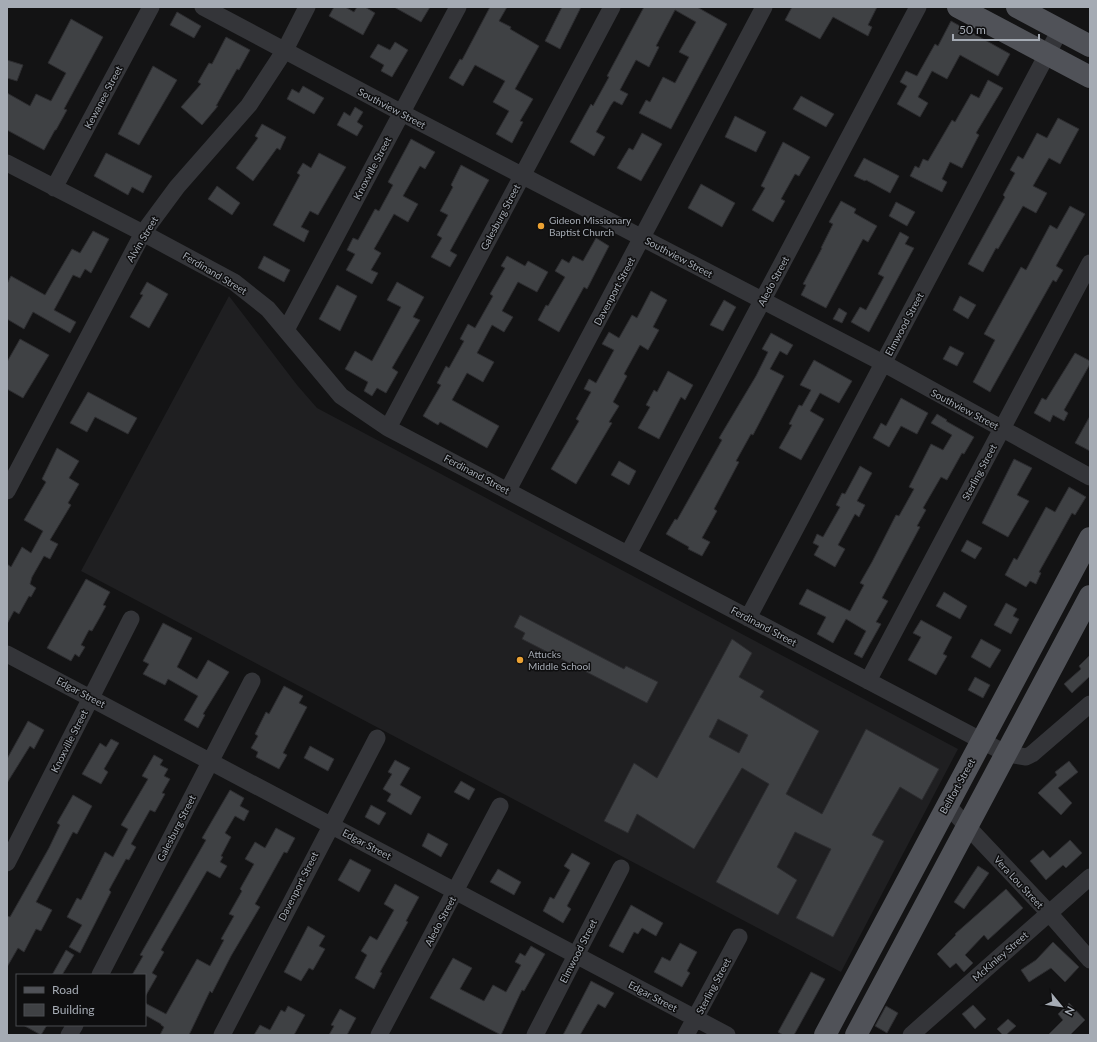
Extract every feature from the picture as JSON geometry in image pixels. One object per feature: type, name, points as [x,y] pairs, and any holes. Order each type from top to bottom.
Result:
[{"type":"main road","points":[[958,7],[1090,77]]},
{"type":"main road","points":[[1017,7],[1090,46]]},
{"type":"main road","name":"Bellfort Street","points":[[824,1035],[1090,538]]},
{"type":"main road","points":[[856,1035],[1090,596]]},
{"type":"main road","points":[[1048,617],[1072,630]]},
{"type":"main road","points":[[871,946],[896,959]]},
{"type":"street","name":"Kewanee Street","points":[[54,188],[151,7]]},
{"type":"street","name":"Southview Street","points":[[203,7],[522,176],[883,363],[1090,477]]},
{"type":"street","name":"Alvin Street","points":[[7,491],[143,233],[177,188],[248,105],[285,50],[307,7]]},
{"type":"street","name":"Knoxville Street","points":[[286,330],[458,7]]},
{"type":"street","name":"Galesburg Street","points":[[388,428],[612,7]]},
{"type":"street","name":"Davenport Street","points":[[508,490],[764,7]]},
{"type":"street","name":"Aledo Street","points":[[628,554],[918,7]]},
{"type":"street","name":"Elmwood Street","points":[[748,618],[1060,30]]},
{"type":"street","name":"Ferdinand Street","points":[[7,163],[234,282],[268,309],[341,396],[388,428],[1007,754],[1026,757],[1032,754],[1090,704]]},
{"type":"street","name":"Sterling Street","points":[[868,681],[1090,263]]},
{"type":"street","name":"Knoxville Street","points":[[7,863],[131,619]]},
{"type":"street","name":"Edgar Street","points":[[7,654],[727,1035]]},
{"type":"street","name":"Galesburg Street","points":[[101,974],[252,681]]},
{"type":"street","name":"Davenport Street","points":[[222,1035],[330,825],[377,738]]},
{"type":"street","name":"Vera Lou Street","points":[[947,805],[1049,913],[1090,960]]},
{"type":"street","name":"Aledo Street","points":[[379,1035],[456,892],[500,806]]},
{"type":"street","name":"Elmwood Street","points":[[535,1035],[621,868]]},
{"type":"street","name":"McKinley Street","points":[[911,1035],[1090,877]]},
{"type":"street","name":"Sterling Street","points":[[686,1035],[739,937]]},
{"type":"street","points":[[69,1035],[74,1026]]},
{"type":"shaded area","name":"Attucks Middle School","points":[[229,296],[297,385],[317,408],[958,749],[841,972],[81,571]]},
{"type":"building","points":[[334,7],[345,7],[354,12],[357,7],[365,7],[375,13],[363,35],[329,16]]},
{"type":"building","points":[[394,7],[430,7],[421,22]]},
{"type":"building","points":[[490,7],[507,7],[499,21],[511,27],[510,29],[539,46],[515,89],[533,99],[520,121],[523,122],[512,143],[496,134],[509,111],[493,102],[505,81],[475,65],[463,86],[449,78],[460,59],[462,60]]},
{"type":"building","points":[[562,7],[581,7],[560,49],[545,41]]},
{"type":"building","points":[[644,7],[697,7],[727,24],[671,129],[639,113],[646,100],[650,102],[663,77],[675,83],[689,57],[679,52],[696,22],[675,10],[656,46],[659,47],[649,67],[636,60],[620,90],[628,94],[622,105],[614,101],[596,132],[605,137],[594,156],[570,142],[591,104],[593,106],[609,77],[607,76]]},
{"type":"building","points":[[792,7],[877,7],[868,25],[872,27],[868,36],[833,17],[820,39],[785,20]]},
{"type":"building","points":[[177,12],[201,26],[194,38],[170,25]]},
{"type":"building","points":[[71,19],[103,37],[64,109],[67,110],[44,150],[7,130],[7,93],[30,106],[36,94],[51,101],[66,73],[48,63]]},
{"type":"building","points":[[951,21],[1010,54],[998,76],[960,55],[947,79],[932,71],[918,97],[928,103],[920,117],[897,104],[907,86],[900,82],[906,71],[917,76],[935,44],[938,46]]},
{"type":"building","points":[[226,37],[250,50],[239,70],[237,69],[216,106],[218,106],[202,125],[181,107],[201,84],[198,82],[209,63],[212,64]]},
{"type":"building","points":[[395,42],[408,50],[392,77],[381,71],[384,65],[370,57],[378,44],[390,50]]},
{"type":"building","points":[[7,60],[23,65],[17,81],[7,78]]},
{"type":"building","points":[[153,66],[177,80],[139,145],[118,134]]},
{"type":"building","points":[[988,80],[1003,88],[976,133],[979,135],[962,168],[950,162],[942,179],[947,182],[942,192],[910,176],[915,166],[919,168],[923,159],[928,161],[952,120],[955,122],[971,94],[979,98]]},
{"type":"building","points":[[303,86],[324,98],[314,114],[287,99],[292,89],[299,93]]},
{"type":"building","points":[[801,96],[834,114],[826,127],[793,109]]},
{"type":"building","points":[[355,107],[363,112],[357,122],[363,126],[357,136],[337,125],[344,112],[350,116]]},
{"type":"building","points":[[735,116],[766,132],[756,152],[725,137]]},
{"type":"building","points":[[1058,118],[1079,129],[1060,164],[1049,158],[1033,186],[1047,193],[1036,213],[1023,206],[998,249],[996,248],[983,272],[968,264],[1005,197],[1003,195],[1015,173],[1010,170],[1018,156],[1023,159],[1037,133],[1047,138]]},
{"type":"building","points":[[262,124],[286,137],[280,150],[277,148],[253,181],[236,168],[258,138],[255,136]]},
{"type":"building","points":[[642,133],[662,144],[641,181],[617,168],[629,148],[633,150]]},
{"type":"building","points":[[411,139],[435,152],[425,169],[420,166],[403,196],[418,204],[408,222],[394,214],[374,249],[381,253],[371,270],[378,273],[372,284],[346,270],[355,254],[347,250],[353,238],[358,240],[375,209],[379,211],[393,185],[388,182]]},
{"type":"building","points":[[783,142],[810,157],[799,176],[795,174],[781,199],[785,201],[773,222],[752,210],[765,188],[761,186]]},
{"type":"building","points":[[106,153],[152,176],[143,193],[132,187],[128,195],[94,176]]},
{"type":"building","points":[[319,153],[346,167],[318,215],[310,211],[301,227],[309,231],[304,242],[273,225],[300,175],[297,173],[303,163],[311,168]]},
{"type":"building","points":[[864,158],[899,176],[890,193],[866,180],[865,181],[854,176]]},
{"type":"building","points":[[461,165],[489,180],[450,251],[457,255],[450,267],[431,257],[442,238],[437,235],[448,215],[440,211],[453,187],[451,185]]},
{"type":"building","points":[[701,184],[735,203],[722,227],[688,208]]},
{"type":"building","points":[[217,186],[240,203],[232,215],[208,199]]},
{"type":"building","points":[[841,201],[856,209],[854,213],[877,226],[868,242],[863,239],[826,308],[801,295],[806,285],[803,284],[833,224],[829,222]]},
{"type":"building","points":[[896,202],[915,212],[907,226],[889,216]]},
{"type":"building","points":[[1070,206],[1085,214],[1056,266],[1063,270],[1056,282],[1053,280],[990,392],[973,382],[995,340],[984,334],[1021,267],[1026,270],[1050,225],[1057,229]]},
{"type":"building","points":[[93,231],[109,239],[91,273],[85,269],[80,278],[73,275],[54,310],[76,322],[70,333],[33,312],[24,329],[7,319],[7,284],[11,276],[45,295],[72,249],[80,253]]},
{"type":"building","points":[[900,232],[909,237],[905,244],[914,248],[869,332],[851,322],[860,307],[866,310],[884,277],[878,274]]},
{"type":"building","points":[[596,238],[609,246],[587,289],[584,287],[559,332],[538,320],[546,305],[548,306],[565,277],[555,271],[562,259],[569,263],[573,256],[583,261]]},
{"type":"building","points":[[264,256],[290,270],[284,282],[258,268]]},
{"type":"building","points":[[507,256],[525,266],[528,261],[548,272],[537,292],[518,282],[502,311],[513,317],[504,332],[492,325],[477,353],[494,362],[483,382],[467,373],[452,400],[499,426],[487,448],[440,422],[438,425],[423,416],[441,385],[437,383],[446,366],[449,368],[464,341],[460,339],[468,324],[475,328],[493,296],[490,294],[505,268],[501,266]]},
{"type":"building","points":[[147,282],[168,294],[149,328],[130,317],[143,295],[140,294]]},
{"type":"building","points":[[397,282],[424,297],[413,317],[420,320],[392,368],[398,372],[386,393],[377,388],[372,396],[364,391],[368,382],[345,369],[355,351],[372,361],[401,307],[387,300]]},
{"type":"building","points":[[337,285],[357,296],[340,331],[319,319]]},
{"type":"building","points":[[651,291],[667,300],[653,327],[659,330],[648,350],[640,345],[624,374],[627,376],[613,402],[619,406],[609,422],[612,423],[576,484],[551,469],[579,421],[576,419],[591,392],[584,389],[589,379],[596,383],[614,350],[602,344],[609,332],[619,338],[632,315],[637,318]]},
{"type":"building","points":[[960,296],[976,305],[968,319],[953,310]]},
{"type":"building","points":[[724,300],[736,307],[723,331],[710,325]]},
{"type":"building","points":[[839,308],[847,313],[842,323],[833,319]]},
{"type":"building","points":[[771,333],[793,345],[787,355],[780,351],[770,369],[784,376],[753,435],[751,434],[736,461],[739,462],[714,509],[717,511],[702,538],[710,542],[702,556],[688,549],[689,547],[666,534],[675,519],[677,520],[722,440],[719,438],[756,376],[768,352],[762,349]]},
{"type":"building","points":[[20,339],[49,355],[23,398],[7,389],[7,362]]},
{"type":"building","points":[[950,346],[964,353],[957,366],[943,359]]},
{"type":"building","points":[[1075,353],[1090,361],[1090,364],[1064,410],[1068,413],[1064,421],[1053,415],[1050,422],[1034,413],[1042,398],[1046,400]]},
{"type":"building","points":[[814,360],[852,381],[839,403],[820,393],[810,411],[824,419],[801,460],[779,448],[792,425],[789,424],[799,405],[802,406],[811,390],[800,385]]},
{"type":"building","points":[[668,371],[693,385],[685,400],[681,397],[659,439],[638,428],[650,407],[646,405],[654,390],[657,392]]},
{"type":"building","points":[[88,392],[137,418],[128,434],[95,417],[87,432],[70,423]]},
{"type":"building","points":[[901,398],[928,413],[917,434],[901,426],[889,447],[873,438],[881,423],[886,426]]},
{"type":"building","points":[[937,414],[974,437],[964,454],[962,453],[947,480],[941,477],[923,508],[926,510],[917,526],[920,527],[882,598],[888,601],[876,622],[881,624],[862,658],[854,654],[866,631],[846,619],[833,643],[817,634],[826,617],[799,604],[807,589],[850,611],[864,585],[860,583],[896,515],[899,516],[914,489],[909,487],[931,444],[943,450],[952,435],[931,423]]},
{"type":"building","points":[[1090,416],[1090,451],[1075,443]]},
{"type":"building","points":[[57,448],[79,461],[69,478],[79,484],[68,503],[71,505],[50,540],[58,544],[50,559],[44,556],[32,577],[30,584],[36,588],[31,597],[29,596],[19,614],[14,611],[7,624],[7,564],[11,567],[22,547],[31,553],[43,531],[24,520],[46,482],[42,479]]},
{"type":"building","points":[[1014,459],[1032,468],[1017,495],[1029,501],[1008,537],[982,523]]},
{"type":"building","points":[[619,461],[636,471],[629,485],[611,475]]},
{"type":"building","points":[[860,466],[872,473],[857,501],[865,505],[859,517],[855,514],[838,545],[845,549],[835,567],[814,555],[819,546],[813,543],[817,534],[823,537],[840,507],[836,505],[842,493],[845,494]]},
{"type":"building","points":[[1069,487],[1086,497],[1075,515],[1072,513],[1039,572],[1041,573],[1036,584],[1030,581],[1026,587],[1005,575],[1014,558],[1017,560],[1046,507],[1055,512]]},
{"type":"building","points":[[967,540],[982,548],[975,559],[961,551]]},
{"type":"building","points":[[86,579],[110,592],[103,605],[106,606],[100,617],[92,631],[89,630],[81,645],[85,647],[79,657],[75,654],[71,661],[47,648]]},
{"type":"building","points":[[944,592],[967,606],[960,619],[936,606]]},
{"type":"building","points":[[1006,603],[1017,609],[1013,616],[1019,619],[1011,634],[994,625]]},
{"type":"building","points":[[520,615],[624,669],[626,666],[658,682],[647,703],[522,639],[525,633],[514,627]]},
{"type":"building","points":[[921,620],[952,637],[943,654],[947,656],[936,675],[908,660],[921,637],[913,633]]},
{"type":"building","points":[[163,623],[192,638],[177,667],[197,679],[208,660],[229,672],[203,714],[205,715],[198,728],[184,720],[198,696],[168,679],[165,685],[143,674],[149,664],[143,661]]},
{"type":"building","points":[[732,639],[752,653],[739,677],[764,691],[760,697],[819,731],[786,794],[822,814],[866,729],[939,769],[922,800],[900,787],[872,835],[884,841],[833,937],[796,918],[831,849],[795,832],[777,867],[797,880],[778,915],[716,882],[769,784],[742,768],[694,849],[637,814],[628,833],[604,821],[634,763],[657,778]],"holes":[[[718,719],[748,735],[739,753],[709,737]]]},
{"type":"building","points":[[981,639],[1001,650],[990,668],[971,657]]},
{"type":"building","points":[[1090,655],[1090,679],[1089,677],[1072,693],[1064,684],[1081,669],[1079,666]]},
{"type":"building","points":[[975,677],[990,685],[983,698],[968,690]]},
{"type":"building","points":[[284,686],[303,696],[299,703],[307,707],[283,753],[287,755],[279,769],[256,757],[258,752],[251,748],[258,736],[255,734],[266,712],[269,714]]},
{"type":"building","points":[[28,721],[44,730],[34,749],[30,746],[7,783],[7,759]]},
{"type":"building","points":[[111,739],[119,743],[104,769],[108,772],[101,784],[82,774],[100,743],[106,747]]},
{"type":"building","points":[[310,746],[334,759],[328,771],[304,758]]},
{"type":"building","points":[[154,755],[163,760],[160,765],[168,769],[164,776],[170,779],[162,793],[165,794],[155,812],[150,810],[131,844],[136,847],[129,860],[126,859],[109,890],[111,892],[80,953],[69,947],[82,925],[67,917],[77,898],[81,900],[105,852],[113,857],[128,829],[121,825],[148,779],[142,776]]},
{"type":"building","points":[[395,760],[410,768],[400,785],[421,797],[411,815],[387,801],[391,794],[383,789],[392,774],[388,772]]},
{"type":"building","points":[[1069,761],[1078,772],[1058,788],[1072,803],[1061,815],[1038,793],[1057,775],[1055,772]]},
{"type":"building","points":[[461,781],[475,789],[469,800],[454,792]]},
{"type":"building","points":[[230,790],[244,798],[240,806],[249,811],[244,821],[235,816],[225,833],[231,837],[221,856],[223,857],[220,862],[227,866],[220,878],[207,871],[161,950],[164,952],[152,973],[157,976],[146,995],[146,974],[133,974],[143,956],[140,955],[206,840],[202,838]]},
{"type":"building","points":[[73,795],[92,806],[77,834],[73,832],[36,902],[52,910],[41,931],[36,929],[24,952],[18,948],[7,967],[7,916],[10,917],[49,848],[60,825],[57,823]]},
{"type":"building","points":[[371,805],[386,813],[379,825],[365,817]]},
{"type":"building","points":[[276,828],[295,838],[287,853],[284,852],[255,904],[260,907],[231,956],[212,993],[210,991],[189,1035],[160,1035],[164,1027],[146,1016],[146,1004],[166,1014],[197,959],[210,966],[224,940],[221,939],[234,916],[229,914],[242,891],[240,889],[254,864],[245,859],[255,842],[265,848]]},
{"type":"building","points":[[428,833],[448,844],[441,857],[422,846]]},
{"type":"building","points":[[1070,840],[1082,853],[1066,868],[1063,865],[1046,880],[1030,861],[1043,850],[1050,858]]},
{"type":"building","points":[[572,853],[590,863],[567,906],[571,909],[563,923],[543,911],[550,897],[554,899],[570,870],[564,866]]},
{"type":"building","points":[[350,859],[371,870],[359,892],[338,880]]},
{"type":"building","points":[[978,866],[989,873],[964,909],[954,902]]},
{"type":"building","points":[[498,869],[521,882],[514,895],[490,882]]},
{"type":"building","points":[[395,884],[419,897],[406,921],[408,922],[380,972],[382,973],[374,989],[355,978],[367,955],[361,951],[370,936],[377,940],[394,910],[384,904]]},
{"type":"building","points":[[1006,889],[1023,908],[988,940],[984,935],[965,955],[973,963],[964,972],[956,963],[950,968],[937,954],[956,935],[955,934]]},
{"type":"building","points":[[631,905],[663,923],[656,936],[642,928],[638,934],[634,932],[623,953],[609,946]]},
{"type":"building","points":[[308,926],[325,936],[319,946],[325,949],[313,970],[309,968],[301,981],[284,972]]},
{"type":"building","points":[[1053,942],[1079,967],[1065,982],[1051,968],[1029,982],[1021,970],[1036,960]]},
{"type":"building","points":[[680,943],[697,952],[687,971],[690,973],[682,987],[654,972],[662,957],[670,961]]},
{"type":"building","points":[[531,946],[545,954],[524,991],[522,990],[501,1035],[430,998],[453,958],[472,968],[460,989],[484,1001],[493,985],[506,992],[521,965],[515,962],[520,953],[525,956]]},
{"type":"building","points":[[66,950],[74,955],[63,974],[53,974]]},
{"type":"building","points":[[811,972],[825,979],[794,1035],[783,1035],[778,1032]]},
{"type":"building","points":[[591,981],[614,993],[605,1008],[598,1004],[580,1035],[563,1035]]},
{"type":"building","points":[[1069,1003],[1085,1020],[1070,1035],[1048,1035],[1063,1020],[1058,1014]]},
{"type":"building","points":[[973,1005],[986,1019],[975,1029],[962,1014]]},
{"type":"building","points":[[288,1006],[305,1015],[294,1035],[254,1035],[260,1025],[270,1030],[281,1010],[285,1012]]},
{"type":"building","points":[[886,1006],[898,1013],[887,1033],[875,1026]]},
{"type":"building","points":[[340,1009],[356,1018],[347,1035],[329,1035],[334,1026],[331,1025]]},
{"type":"building","points":[[1008,1019],[1016,1026],[1006,1035],[1003,1035],[997,1029]]},
{"type":"building","points":[[25,1026],[46,1026],[41,1035]]},
{"type":"place","name":"Gideon Missionary Baptist Church","points":[[541,226]]},
{"type":"place","name":"Attucks Middle School","points":[[520,660]]}]
